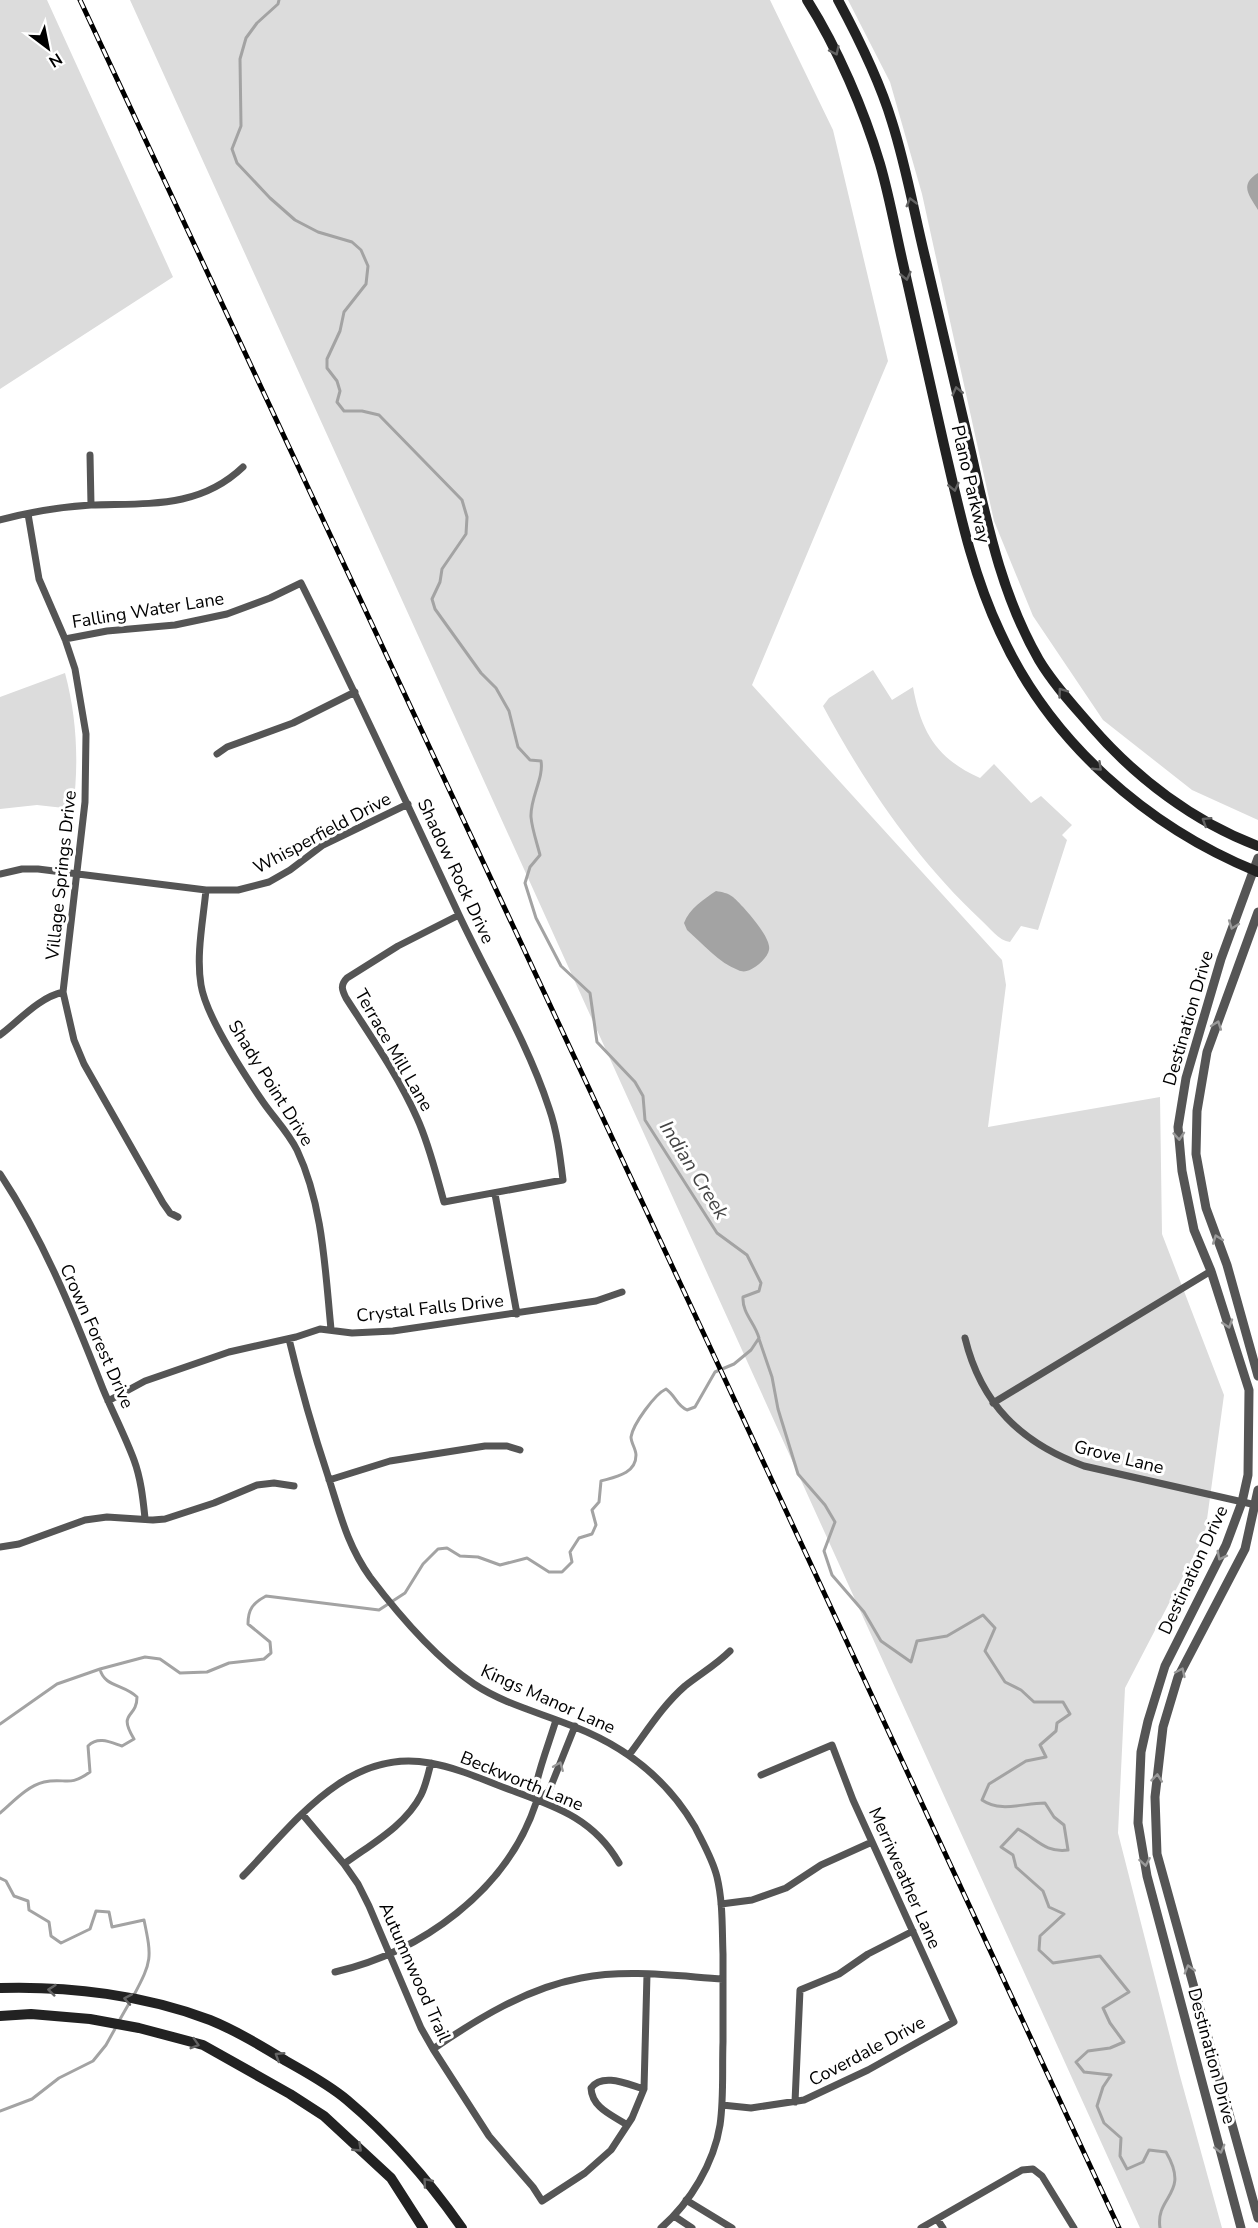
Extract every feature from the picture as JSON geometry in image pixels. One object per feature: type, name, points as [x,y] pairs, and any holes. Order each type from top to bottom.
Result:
[{"type":"main road","name":"Plano Parkway","points":[[807,0],[826,30],[839,57],[880,164],[969,551],[1000,633],[1017,665],[1054,722],[1130,798],[1176,831],[1256,871]]},
{"type":"main road","name":"Plano Parkway","points":[[838,0],[857,35],[892,122],[965,426],[982,507],[1001,574],[1018,617],[1039,659],[1074,708],[1130,768],[1170,799],[1227,834],[1258,846]]},
{"type":"main road","points":[[0,1988],[30,1988],[104,1995],[153,2003],[209,2020],[257,2043],[345,2098],[400,2150],[462,2228]]},
{"type":"main road","points":[[0,2016],[31,2014],[90,2019],[139,2028],[203,2045],[324,2116],[391,2178],[423,2228]]},
{"type":"street","points":[[90,455],[91,505]]},
{"type":"street","points":[[0,520],[91,505],[168,503],[218,487],[243,466]]},
{"type":"street","name":"Village Springs Drive","points":[[28,514],[39,579],[65,639],[75,669],[86,734],[85,802],[63,992],[74,1040],[84,1064],[163,1203],[170,1213],[178,1217]]},
{"type":"street","name":"Falling Water Lane","points":[[65,639],[175,625],[227,614],[270,598],[301,583]]},
{"type":"street","name":"Shadow Rock Drive","points":[[301,583],[542,1087],[558,1141],[563,1180],[495,1194]]},
{"type":"street","points":[[217,754],[227,747],[293,723],[355,692]]},
{"type":"street","name":"Whisperfield Drive","points":[[0,874],[38,868],[206,890],[238,890],[269,882],[290,870],[323,845],[408,804]]},
{"type":"street","name":"Destination Drive","points":[[1241,2228],[1146,1866],[1138,1823],[1141,1752],[1165,1666],[1226,1545],[1242,1502],[1248,1474],[1249,1390],[1211,1271],[1194,1230],[1182,1171],[1178,1127],[1186,1078],[1221,958],[1256,871],[1258,858]]},
{"type":"street","name":"Shady Point Drive","points":[[206,890],[200,969],[203,993],[222,1035],[264,1104],[296,1148],[303,1164],[316,1213],[331,1329]]},
{"type":"street","name":"Destination Drive","points":[[1258,912],[1207,1052],[1197,1111],[1196,1154],[1206,1208],[1227,1265],[1258,1376]]},
{"type":"street","name":"Terrace Mill Lane","points":[[459,915],[398,946],[343,982],[342,987],[346,998],[397,1077],[419,1121],[444,1202],[495,1194]]},
{"type":"street","points":[[0,1035],[40,1002],[63,992]]},
{"type":"street","name":"Crown Forest Drive","points":[[0,1174],[39,1242],[82,1336],[135,1462],[141,1485],[145,1518]]},
{"type":"street","points":[[495,1194],[517,1314]]},
{"type":"street","points":[[993,1403],[1211,1271]]},
{"type":"street","name":"Crystal Falls Drive","points":[[108,1401],[166,1374],[235,1351],[289,1339],[320,1329],[352,1333],[393,1331],[601,1300],[622,1292]]},
{"type":"street","name":"Grove Lane","points":[[965,1338],[971,1362],[993,1403],[1014,1427],[1059,1457],[1084,1466],[1256,1505]]},
{"type":"street","name":"Kings Manor Lane","points":[[289,1339],[309,1420],[340,1520],[370,1577],[437,1655],[475,1684],[510,1702],[604,1739],[652,1772],[666,1785],[701,1838],[716,1876],[721,1904],[723,1979],[720,2128],[700,2181],[674,2216],[661,2228]]},
{"type":"street","points":[[329,1480],[390,1461],[485,1446],[507,1446],[520,1450]]},
{"type":"street","points":[[0,1547],[19,1544],[85,1520],[107,1517],[153,1520],[184,1514],[257,1485],[274,1483],[294,1485]]},
{"type":"street","name":"Destination Drive","points":[[1258,1490],[1245,1549],[1178,1677],[1163,1727],[1155,1797],[1157,1854],[1258,2218]]},
{"type":"street","points":[[629,1755],[661,1712],[685,1686],[715,1665],[730,1651]]},
{"type":"street","points":[[537,1800],[536,1784],[556,1720]]},
{"type":"street","points":[[1148,1721],[1163,1727]]},
{"type":"street","points":[[334,1972],[390,1954],[439,1927],[480,1891],[514,1847],[537,1800],[549,1791],[575,1726]]},
{"type":"street","name":"Merriweather Lane","points":[[761,1774],[832,1745],[872,1842],[954,2022]]},
{"type":"street","name":"Beckworth Lane","points":[[243,1876],[330,1788],[361,1770],[397,1761],[431,1763],[537,1800],[587,1824],[606,1842],[620,1863]]},
{"type":"street","points":[[344,1864],[409,1814],[421,1795],[431,1763]]},
{"type":"street","name":"Autumnwood Trail","points":[[303,1815],[344,1864],[369,1906],[433,2049],[489,2136],[533,2187],[542,2201],[585,2173],[610,2150],[627,2125]]},
{"type":"street","points":[[721,1904],[752,1900],[786,1888],[821,1865],[872,1842]]},
{"type":"street","points":[[795,2102],[800,1990],[839,1974],[868,1954],[913,1931]]},
{"type":"street","points":[[433,2049],[466,2026],[548,1986],[582,1977],[647,1974],[723,1979]]},
{"type":"street","points":[[644,2090],[619,2081],[602,2081],[595,2083],[591,2088],[596,2104],[627,2125],[644,2090],[647,1974]]},
{"type":"street","name":"Coverdale Drive","points":[[722,2105],[751,2108],[804,2100],[868,2070],[954,2022]]},
{"type":"street","points":[[1227,2173],[1243,2167]]},
{"type":"street","points":[[921,2228],[1022,2170],[1033,2169],[1042,2176],[1074,2228]]},
{"type":"street","points":[[686,2200],[732,2228]]},
{"type":"street","points":[[674,2216],[692,2228]]},
{"type":"street","points":[[938,2219],[943,2228]]},
{"type":"shaded area","points":[[0,0],[47,0],[173,277],[0,389]]},
{"type":"shaded area","points":[[130,0],[770,0],[833,130],[888,361],[752,685],[1002,960],[1006,985],[988,1127],[1160,1097],[1162,1234],[1224,1395],[1205,1534],[1125,1688],[1118,1833],[1180,2076],[1222,2228],[1140,2228]]},
{"type":"shaded area","points":[[848,0],[1258,0],[1258,820],[1192,790],[1103,720],[1033,616],[994,521],[922,194],[890,82]]},
{"type":"shaded area","points":[[1258,173],[1258,210],[1249,195],[1247,186],[1252,177]]},
{"type":"shaded area","points":[[873,670],[892,700],[913,687],[926,731],[942,753],[953,762],[980,778],[994,764],[1031,803],[1041,796],[1072,825],[1062,835],[1067,840],[1038,930],[1021,926],[1010,942],[994,933],[957,896],[913,846],[856,764],[823,706],[829,698]]},
{"type":"shaded area","points":[[65,673],[76,741],[73,809],[37,805],[0,809],[0,697]]},
{"type":"shaded area","points":[[716,891],[733,897],[743,907],[756,922],[769,944],[764,960],[749,970],[740,971],[724,963],[687,930],[684,923],[693,909]]},
{"type":"waterway","name":"Indian Creek","points":[[0,1724],[57,1684],[145,1657],[160,1659],[180,1673],[207,1672],[229,1663],[264,1659],[271,1653],[270,1642],[248,1624],[250,1610],[261,1599],[266,1596],[379,1610],[405,1593],[423,1564],[438,1549],[447,1548],[460,1556],[478,1557],[500,1565],[527,1558],[549,1572],[562,1572],[572,1562],[570,1552],[579,1538],[592,1534],[596,1525],[592,1510],[599,1502],[601,1481],[624,1474],[632,1467],[636,1455],[631,1437],[640,1417],[651,1403],[666,1389],[683,1408],[687,1410],[695,1407],[715,1372],[734,1364],[751,1350],[759,1338],[743,1303],[743,1297],[759,1291],[761,1283],[747,1255],[717,1233],[645,1120],[643,1096],[635,1082],[597,1042],[590,993],[561,966],[536,918],[525,883],[530,867],[540,855],[533,831],[531,810],[541,774],[541,761],[530,760],[518,747],[509,711],[496,688],[481,673],[435,609],[432,599],[440,582],[442,569],[466,534],[467,517],[462,500],[379,415],[362,411],[344,411],[337,402],[340,391],[337,381],[327,368],[327,359],[340,331],[344,312],[366,284],[368,266],[361,250],[352,242],[318,232],[295,220],[270,198],[237,163],[232,149],[241,126],[240,59],[246,38],[257,23],[278,4],[279,0]]},
{"type":"waterway","points":[[759,1339],[772,1377],[778,1409],[798,1474],[825,1505],[835,1522],[824,1551],[832,1575],[864,1612],[881,1641],[911,1662],[917,1641],[947,1636],[983,1615],[995,1628],[985,1651],[1005,1682],[1021,1690],[1034,1702],[1063,1702],[1070,1714],[1057,1723],[1056,1731],[1040,1745],[1046,1757],[1026,1761],[989,1784],[982,1800],[1004,1807],[1045,1803],[1054,1817],[1064,1825],[1068,1850],[1047,1847],[1018,1829],[1001,1847],[1013,1855],[1016,1867],[1043,1891],[1049,1907],[1064,1914],[1040,1936],[1039,1950],[1053,1963],[1100,1956],[1129,1992],[1103,2008],[1110,2023],[1124,2042],[1110,2048],[1088,2051],[1076,2062],[1084,2072],[1111,2075],[1103,2087],[1097,2106],[1104,2123],[1121,2138],[1120,2156],[1127,2169],[1143,2162],[1149,2150],[1166,2152],[1173,2166],[1175,2177],[1174,2186],[1162,2208],[1160,2228]]},
{"type":"waterway","name":"Indian Creek","points":[[0,1813],[20,1795],[38,1784],[77,1780],[90,1772],[88,1746],[92,1743],[104,1741],[122,1746],[134,1739],[127,1719],[134,1709],[137,1697],[106,1679],[100,1669]]},
{"type":"waterway","name":"Indian Creek","points":[[0,1878],[6,1881],[14,1896],[28,1901],[29,1910],[49,1922],[51,1936],[61,1943],[90,1929],[96,1911],[109,1912],[112,1927],[144,1920],[149,1959],[134,1995]]},
{"type":"waterway","name":"Indian Creek","points":[[119,2021],[131,2000]]},
{"type":"waterway","name":"Indian Creek","points":[[0,2111],[32,2099],[59,2078],[93,2061],[106,2045],[116,2027]]},
{"type":"railway","points":[[80,0],[1119,2228]]}]
